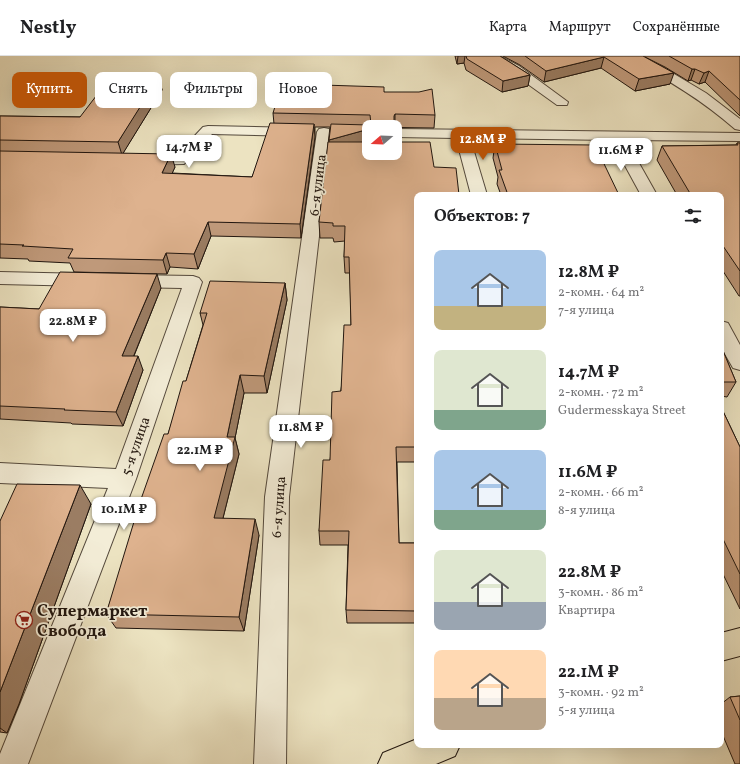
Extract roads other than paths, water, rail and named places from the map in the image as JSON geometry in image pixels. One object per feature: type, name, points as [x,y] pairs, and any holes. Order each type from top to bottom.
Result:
[{"type":"main road","points":[[724,646],[740,642]]},
{"type":"main road","points":[[394,764],[436,748]]},
{"type":"street","points":[[491,56],[515,69],[562,102]]},
{"type":"street","points":[[630,56],[669,75],[720,108],[740,126]]},
{"type":"street","name":"6-я улица","points":[[132,160],[179,161],[208,130],[331,132],[277,497],[270,764]]},
{"type":"street","points":[[402,133],[617,137],[740,137]]},
{"type":"street","points":[[462,134],[478,192]]},
{"type":"street","points":[[617,137],[647,192]]},
{"type":"street","name":"5-я улица","points":[[0,278],[193,282],[124,479],[12,764]]},
{"type":"street","points":[[724,334],[740,363]]},
{"type":"street","points":[[0,473],[124,479]]},
{"type":"place","name":"Супермаркет Свобода","points":[[24,620]]}]
